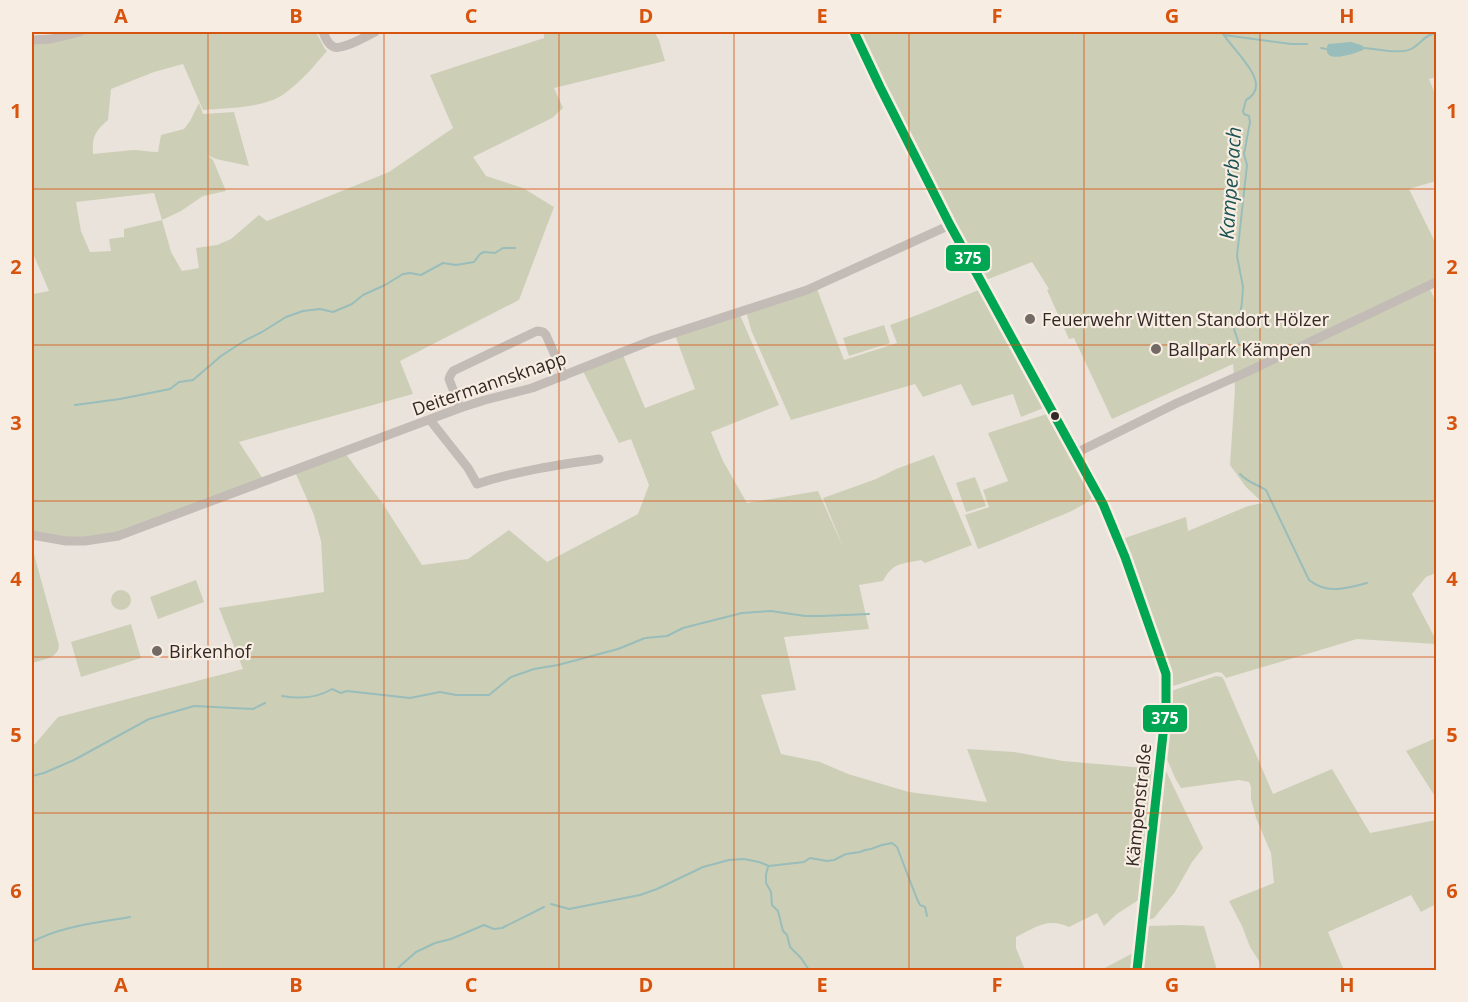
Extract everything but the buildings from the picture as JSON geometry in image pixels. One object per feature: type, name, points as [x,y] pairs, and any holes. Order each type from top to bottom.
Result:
[{"type":"street","points":[[32,40],[51,39],[80,32]]},
{"type":"street","points":[[323,32],[328,42],[338,48],[375,32]]},
{"type":"street","name":"Kämpenstraße","points":[[854,32],[950,225],[1110,518],[1157,648],[1167,682],[1165,716],[1137,970]]},
{"type":"street","name":"Deitermannsknapp","points":[[32,534],[66,541],[85,541],[118,536],[460,408],[532,388],[653,340],[807,290],[950,225]]},
{"type":"street","points":[[1076,453],[1177,403],[1437,282]]},
{"type":"street","points":[[460,408],[449,379],[453,371],[537,331],[546,335],[564,376]]},
{"type":"street","points":[[430,420],[468,468],[477,484],[529,469],[599,459]]},
{"type":"green space","points":[[92,32],[316,32],[327,51],[307,74],[284,94],[256,105],[203,110],[183,64],[154,72],[111,89],[108,120],[95,135],[93,154],[133,150],[158,152],[161,135],[184,129],[199,103],[203,114],[234,112],[249,166],[207,155],[213,160],[226,191],[203,196],[181,211],[162,220],[171,252],[182,271],[199,268],[196,248],[217,245],[231,239],[259,215],[267,221],[389,172],[453,128],[430,75],[544,38],[544,32],[654,32],[659,40],[665,61],[554,88],[563,108],[552,118],[473,157],[486,176],[523,188],[554,207],[519,300],[400,361],[413,394],[239,442],[263,479],[118,533],[66,539],[32,532],[32,296],[49,291],[32,251],[32,43]],"holes":[[[154,193],[162,220],[124,229],[124,237],[109,239],[111,251],[90,252],[81,231],[76,202]]]},
{"type":"green space","points":[[857,32],[1436,32],[1436,77],[1429,79],[1436,96],[1436,181],[1409,189],[1436,244],[1436,279],[1427,283],[1436,302],[1436,573],[1426,577],[1412,594],[1436,644],[1357,639],[1226,678],[1222,673],[1217,672],[1170,687],[1122,539],[1186,517],[1188,531],[1248,506],[1263,503],[1246,487],[1230,465],[1235,389],[1233,364],[1112,419],[1074,338],[1069,339],[1047,290],[1049,289],[1032,262],[986,280],[976,268]]},
{"type":"green space","points":[[817,289],[844,360],[897,343],[890,325],[981,289],[1046,407],[1021,417],[1013,394],[972,406],[961,384],[923,397],[915,384],[791,420],[751,330],[747,315],[749,312]]},
{"type":"green space","points":[[740,315],[779,405],[711,432],[723,461],[747,503],[818,491],[844,549],[823,498],[934,455],[972,545],[925,563],[921,560],[903,563],[890,570],[883,581],[859,585],[869,629],[784,637],[796,690],[761,695],[781,754],[820,762],[848,774],[909,792],[987,802],[967,749],[1014,752],[1063,761],[1145,768],[1152,771],[1154,780],[1140,899],[1117,914],[1104,926],[1097,913],[1069,927],[1048,923],[1016,937],[1016,948],[1025,970],[32,970],[32,744],[35,744],[58,717],[243,669],[219,608],[324,592],[321,541],[314,515],[295,472],[345,453],[383,504],[422,565],[468,559],[509,530],[547,562],[638,514],[649,485],[631,439],[619,443],[583,371],[623,355],[645,408],[695,389],[675,335]]},
{"type":"green space","points":[[884,325],[890,343],[849,356],[843,338]]},
{"type":"green space","points":[[1050,413],[1095,495],[1072,511],[978,549],[965,515],[989,507],[983,490],[1008,481],[988,433]]},
{"type":"green space","points":[[975,477],[986,506],[966,512],[956,483]]},
{"type":"green space","points":[[32,547],[59,645],[53,656],[32,663]]},
{"type":"green space","points":[[196,580],[204,602],[158,619],[150,597]]},
{"type":"green space","points":[[121,590],[128,593],[131,600],[128,607],[121,610],[114,607],[111,600],[114,593]]},
{"type":"green space","points":[[131,624],[141,658],[81,677],[71,642]]},
{"type":"green space","points":[[1216,676],[1224,680],[1273,794],[1332,769],[1370,833],[1436,820],[1436,904],[1421,912],[1411,895],[1328,932],[1344,970],[1260,970],[1259,961],[1229,901],[1274,883],[1271,853],[1256,818],[1249,782],[1239,780],[1181,788],[1175,778],[1164,752],[1171,691]]},
{"type":"green space","points":[[1436,738],[1436,798],[1406,751]]},
{"type":"green space","points":[[1163,768],[1203,848],[1175,892],[1154,918],[1145,921]]},
{"type":"green space","points":[[1148,926],[1204,926],[1217,970],[1140,970],[1145,929]]},
{"type":"green space","points":[[1135,952],[1134,970],[1101,970]]},
{"type":"water","points":[[1351,42],[1365,48],[1339,57],[1329,55],[1327,51],[1328,44]]},
{"type":"waterway","name":"Kamperbach","points":[[1222,32],[1248,66],[1256,85],[1254,93],[1246,100],[1243,111],[1249,116],[1250,122],[1244,154],[1247,165],[1237,256],[1243,287],[1240,316]]},
{"type":"waterway","points":[[1365,48],[1408,50],[1436,33]]},
{"type":"waterway","points":[[1224,35],[1307,44]]},
{"type":"waterway","points":[[1321,48],[1326,49]]},
{"type":"waterway","points":[[75,405],[170,389],[179,382],[193,380],[221,356],[286,317],[303,311],[320,309],[333,312],[352,304],[363,295],[403,274],[421,275],[443,263],[456,265],[474,262],[484,252],[495,253],[503,248],[515,248]]},
{"type":"waterway","name":"Kamperbach","points":[[1234,329],[1239,344]]},
{"type":"waterway","name":"Kamperbach","points":[[1240,474],[1266,490],[1309,580],[1316,585],[1330,589],[1367,583]]},
{"type":"waterway","points":[[282,696],[308,697],[332,689],[341,693],[347,691],[410,698],[440,692],[456,695],[489,695],[511,677],[534,669],[618,649],[645,638],[667,636],[683,628],[742,613],[771,611],[805,616],[869,614]]},
{"type":"waterway","points":[[32,776],[74,760],[149,719],[194,706],[253,709],[265,703]]},
{"type":"waterway","points":[[551,904],[569,909],[640,895],[703,867],[729,860],[744,859],[769,866],[804,862],[810,858],[827,861],[892,843],[897,847],[917,899],[920,905],[925,907],[927,916]]},
{"type":"waterway","points":[[768,867],[766,883],[771,892],[772,905],[778,911],[790,947],[809,970]]},
{"type":"waterway","points":[[397,970],[416,952],[435,943],[484,925],[494,929],[502,928],[544,907]]},
{"type":"waterway","points":[[32,942],[55,932],[130,917]]},
{"type":"transit line","name":"375","points":[[854,32],[950,225],[1103,504],[1125,557],[1166,674],[1166,707],[1137,970]]},
{"type":"place","name":"Feuerwehr Witten Standort Hölzer","points":[[1030,319]]},
{"type":"place","name":"Ballpark Kämpen","points":[[1156,349]]},
{"type":"place","name":"Birkenhof","points":[[157,651]]}]
